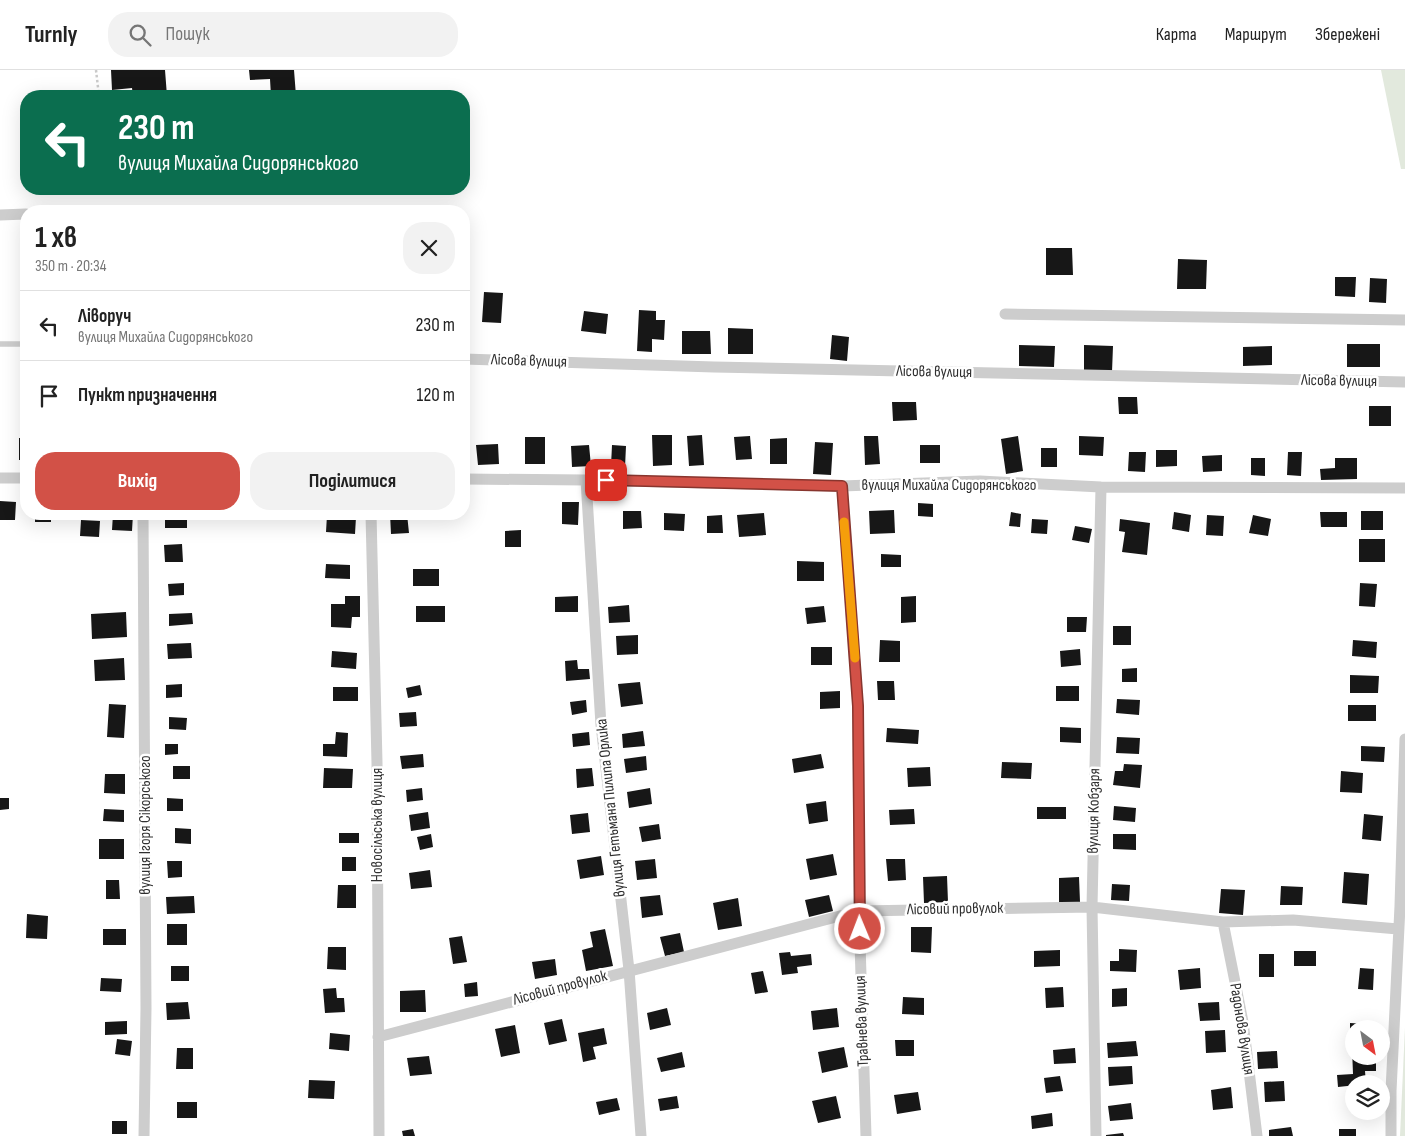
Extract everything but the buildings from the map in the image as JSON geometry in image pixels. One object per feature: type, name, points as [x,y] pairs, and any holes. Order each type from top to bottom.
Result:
[{"type":"street","points":[[0,215],[20,214]]},
{"type":"street","points":[[1005,314],[1405,320]]},
{"type":"street","name":"Лісова вулиця","points":[[470,359],[743,368],[1405,382]]},
{"type":"street","points":[[0,478],[20,478]]},
{"type":"street","name":"вулиця Михайла Сидорянського","points":[[470,479],[842,486],[980,481],[1102,487],[1405,488]]},
{"type":"street","name":"вулиця Гетьмана Пилипа Орлика","points":[[586,480],[601,725],[629,970],[641,1136]]},
{"type":"street","name":"Травнева вулиця","points":[[842,486],[858,706],[859,910],[866,1136]]},
{"type":"street","name":"вулиця Кобзаря","points":[[1096,1136],[1092,907],[1102,487]]},
{"type":"street","name":"вулиця Ігоря Сікорського","points":[[143,520],[146,1008],[144,1136]]},
{"type":"street","name":"Новосільська вулиця","points":[[371,520],[377,763],[379,1136]]},
{"type":"street","points":[[1391,1136],[1391,1091],[1405,739]]},
{"type":"street","name":"Лісовий провулок","points":[[378,1037],[859,910],[1092,907],[1222,922],[1293,920],[1398,929]]},
{"type":"street","name":"Радонова вулиця","points":[[1222,922],[1243,1022],[1257,1136]]},
{"type":"lane","points":[[0,344],[20,344]]},
{"type":"path","points":[[96,70],[98,90]]},
{"type":"shaded area","points":[[1381,70],[1405,70],[1405,169],[1401,169]]},
{"type":"shaded area","points":[[1405,1027],[1405,1136],[1400,1136]]},
{"type":"slow traffic","points":[[844,522],[855,658]]},
{"type":"route","points":[[606,480],[842,486],[858,706],[860,929]]}]
